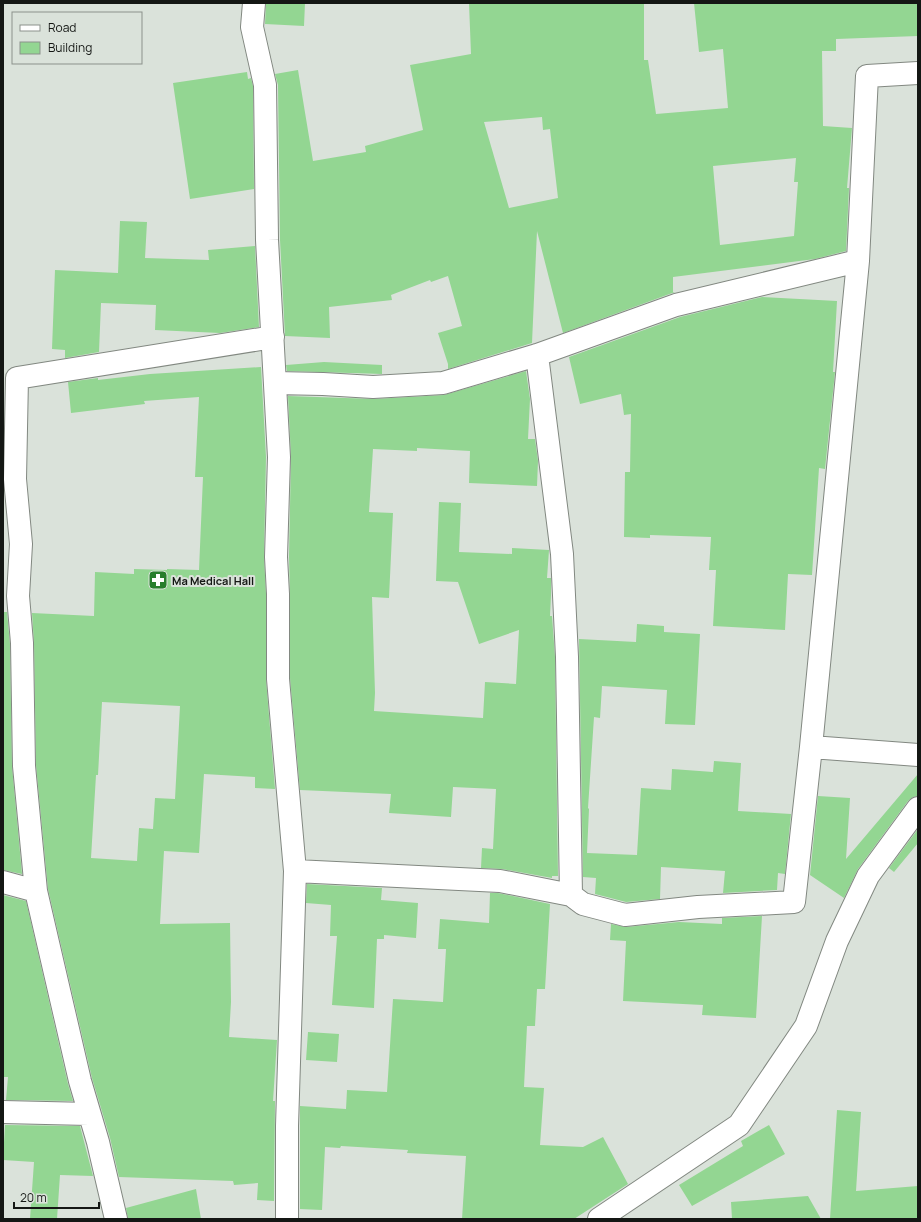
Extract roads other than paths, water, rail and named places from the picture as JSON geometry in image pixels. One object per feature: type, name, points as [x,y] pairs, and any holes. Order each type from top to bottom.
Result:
[{"type":"street","points":[[254,3],[252,27],[264,85],[268,240],[279,457],[276,557],[278,594],[278,679],[295,871],[287,1219]]},
{"type":"street","points":[[295,871],[500,881],[572,895],[583,904],[625,915],[698,907],[794,902],[811,747],[858,261],[867,76],[918,73]]},
{"type":"street","points":[[275,383],[373,387],[443,383],[537,355],[676,305],[858,261]]},
{"type":"street","points":[[116,1219],[98,1142],[80,1081],[36,891],[24,766],[22,642],[18,596],[21,544],[15,479],[18,378],[272,337]]},
{"type":"street","points":[[537,355],[562,554],[567,657],[572,895]]},
{"type":"street","points":[[811,747],[918,755]]},
{"type":"street","points":[[599,1219],[739,1125],[806,1026],[837,941],[868,876],[918,808]]},
{"type":"street","points":[[3,882],[36,891]]},
{"type":"street","points":[[3,1112],[89,1114]]},
{"type":"place","name":"Ma Medical Hall","points":[[158,580]]}]
